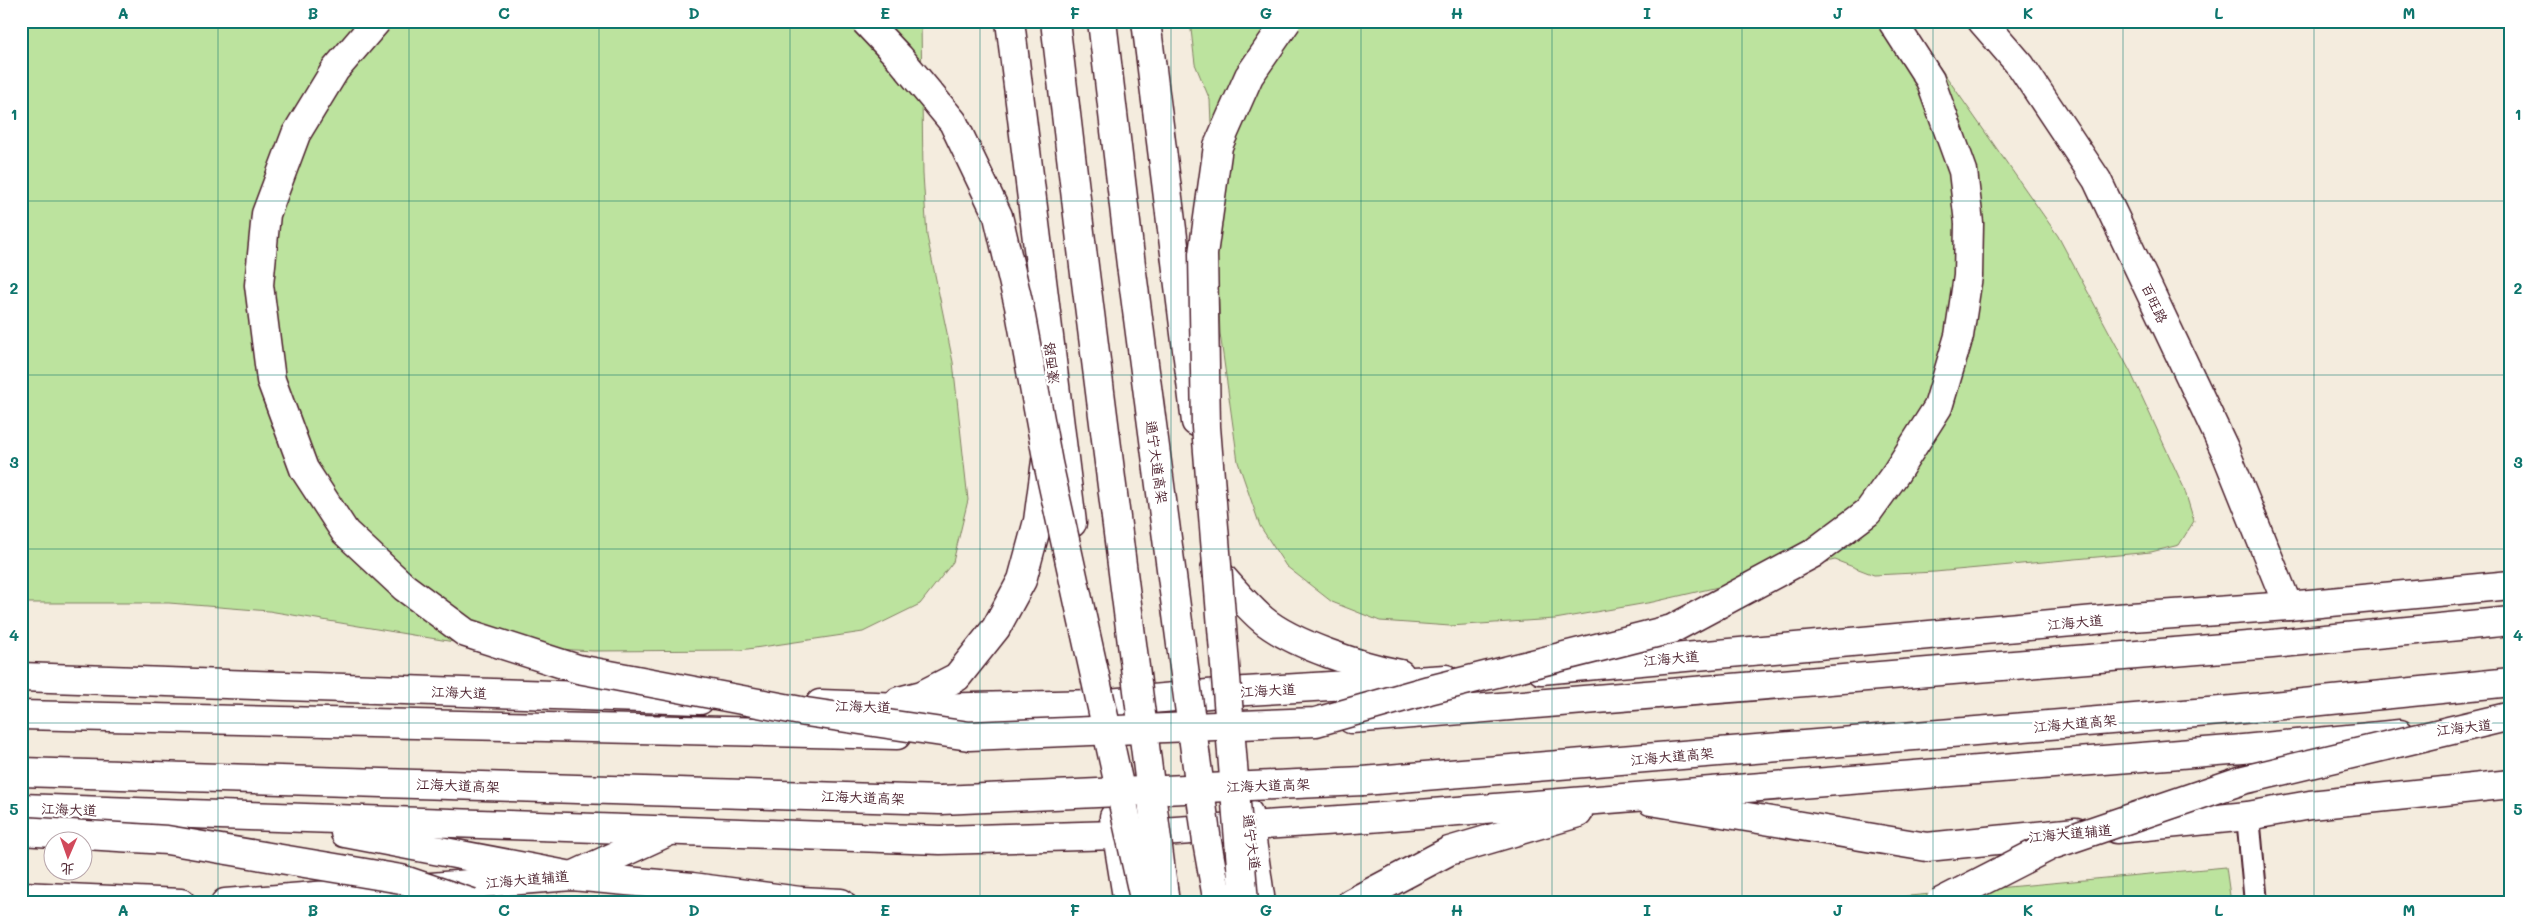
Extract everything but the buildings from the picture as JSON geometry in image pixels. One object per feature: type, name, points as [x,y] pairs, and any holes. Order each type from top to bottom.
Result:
[{"type":"main road","points":[[377,21],[335,70],[296,134],[266,214],[259,285],[270,380],[304,469],[345,532],[404,587],[466,633],[475,636],[578,669],[806,712],[969,736]]},
{"type":"main road","points":[[866,21],[899,56],[953,122],[998,216],[1019,306],[1048,463],[1145,903]]},
{"type":"main road","name":"濠西路","points":[[1010,21],[1054,393],[1097,704]]},
{"type":"main road","points":[[1056,21],[1084,266],[1165,903]]},
{"type":"main road","name":"通宁大道高架","points":[[1102,21],[1132,275],[1207,842],[1218,903]]},
{"type":"main road","points":[[1146,21],[1230,692]]},
{"type":"main road","points":[[1244,903],[1206,427],[1203,254],[1218,146],[1249,76],[1287,21]]},
{"type":"main road","points":[[1316,722],[1429,690],[1672,628],[1812,554],[1868,512],[1896,473],[1938,407],[1960,336],[1968,276],[1969,223],[1963,171],[1930,80],[1892,21]]},
{"type":"main road","name":"百旺路","points":[[1982,21],[2021,66],[2097,180],[2224,448],[2288,606]]},
{"type":"main road","points":[[876,706],[922,695],[957,677],[996,628],[1022,580],[1038,521],[1054,393]]},
{"type":"main road","points":[[1215,569],[1263,620],[1302,642],[1367,667],[1431,680]]},
{"type":"main road","name":"江海大道","points":[[21,677],[930,708],[1097,704],[1230,692],[1431,680],[2116,618],[2288,606],[2511,584]]},
{"type":"main road","points":[[21,715],[969,736],[1316,722],[2272,644],[2511,621]]},
{"type":"main road","name":"江海大道高架","points":[[21,772],[941,800],[1363,781],[2223,711],[2511,682]]},
{"type":"main road","name":"通宁大道","points":[[1230,692],[1261,903]]},
{"type":"main road","points":[[1097,704],[1128,903]]},
{"type":"main road","points":[[1940,903],[2052,845],[2243,780],[2511,716]]},
{"type":"main road","name":"江海大道","points":[[21,808],[940,840],[1116,835],[1250,827],[2233,750],[2511,723]]},
{"type":"main road","name":"江海大道辅道","points":[[1632,797],[1927,847],[2248,816],[2310,805],[2511,784]]},
{"type":"main road","points":[[1351,903],[1449,852],[1632,797]]},
{"type":"main road","points":[[255,816],[572,876],[692,887],[800,901],[841,903]]},
{"type":"main road","points":[[21,831],[167,840],[401,879],[472,903]]},
{"type":"main road","name":"江海大道辅道","points":[[225,903],[572,876],[670,831]]},
{"type":"main road","points":[[21,896],[181,903]]},
{"type":"lane","points":[[2248,816],[2256,903]]},
{"type":"green space","points":[[21,21],[921,21],[923,174],[927,236],[953,362],[968,500],[953,562],[920,604],[863,632],[741,650],[593,651],[466,644],[269,611],[169,603],[21,603]]},
{"type":"green space","points":[[1190,21],[1895,21],[1922,42],[2058,236],[2130,371],[2184,488],[2194,521],[2179,545],[2151,552],[1935,572],[1874,575],[1835,560],[1653,602],[1555,619],[1450,626],[1380,621],[1332,602],[1286,566],[1260,526],[1238,462],[1220,333],[1210,100],[1195,64]]},
{"type":"green space","points":[[2226,867],[2231,903],[1833,903]]}]
